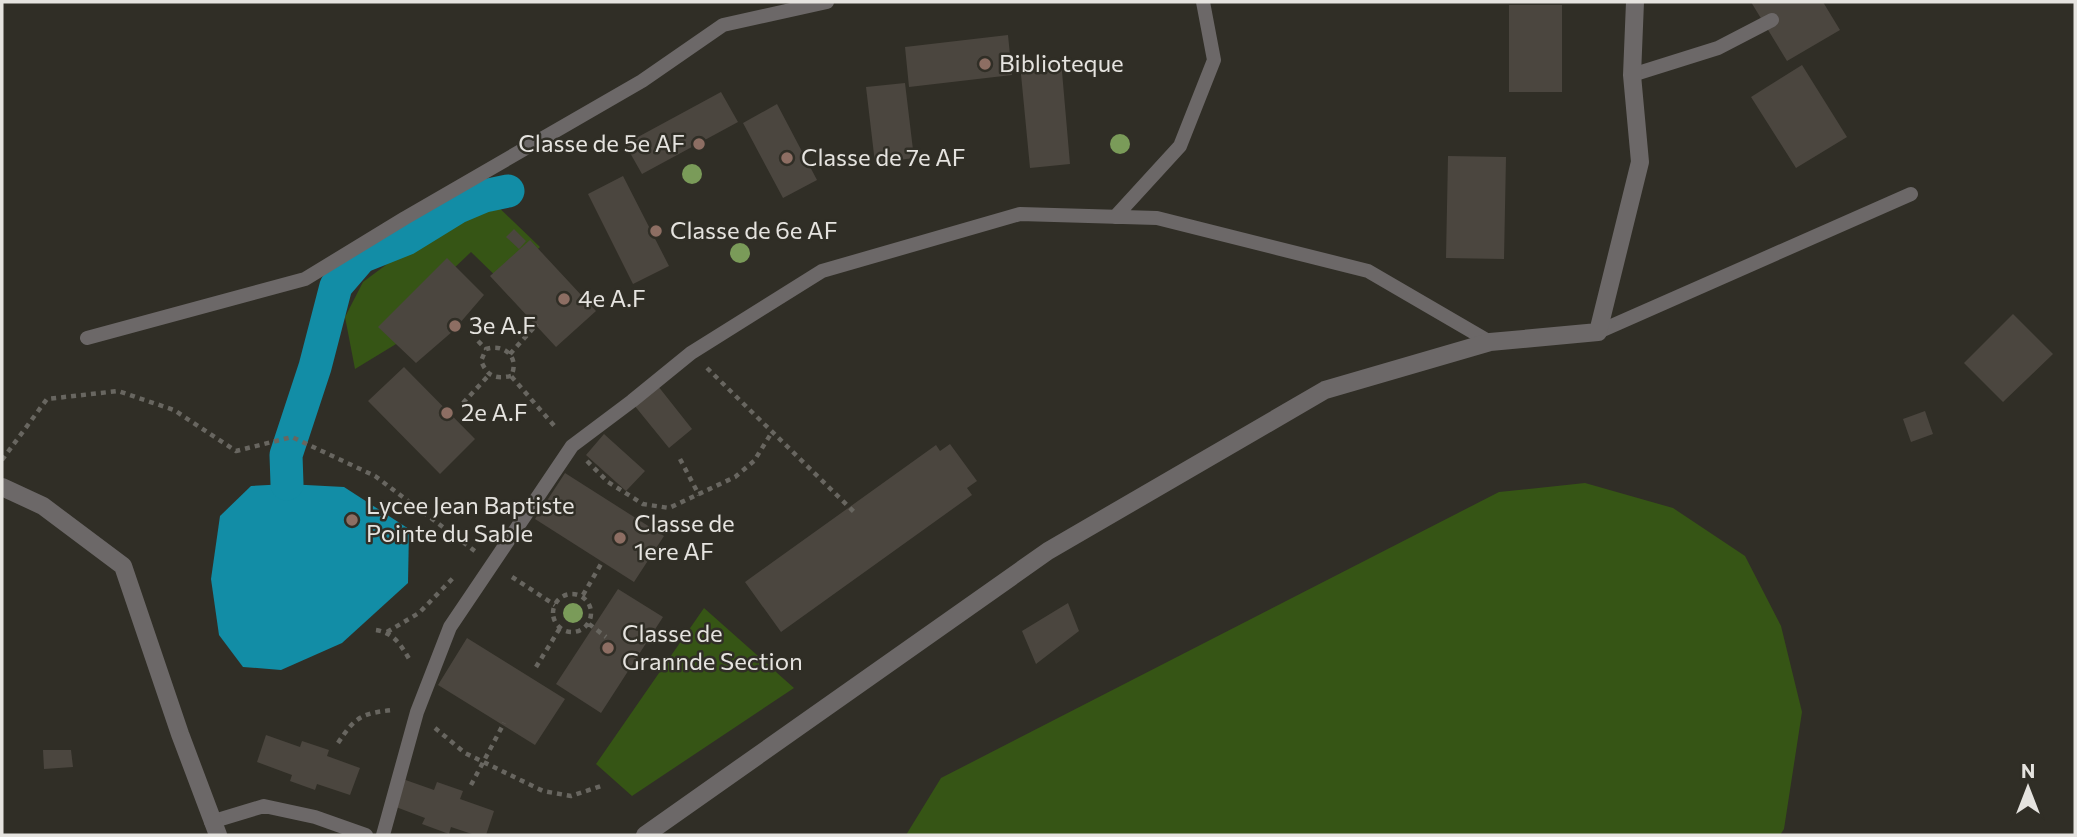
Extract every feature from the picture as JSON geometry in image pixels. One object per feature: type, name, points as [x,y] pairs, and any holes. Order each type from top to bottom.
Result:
[{"type":"street","points":[[645,835],[1048,551],[1325,390],[1490,342],[1598,332],[1640,162],[1632,75],[1635,2]]},
{"type":"street","points":[[2,487],[43,506],[124,566],[215,829]]},
{"type":"lane","points":[[87,338],[305,279],[642,81],[723,25],[827,2]]},
{"type":"lane","points":[[1115,217],[1180,146],[1214,60],[1203,2]]},
{"type":"lane","points":[[1632,75],[1718,48],[1772,20]]},
{"type":"lane","points":[[1598,332],[1911,194]]},
{"type":"lane","points":[[383,835],[417,712],[450,627],[572,446],[691,353],[822,271],[1020,214],[1157,218],[1368,271],[1490,342]]},
{"type":"lane","points":[[215,829],[264,806],[315,817],[366,835]]},
{"type":"path","points":[[510,354],[537,324]]},
{"type":"path","points":[[478,341],[486,349]]},
{"type":"path","points":[[691,353],[855,512]]},
{"type":"path","points":[[463,403],[489,375]]},
{"type":"path","points":[[2,460],[47,399],[118,391],[174,410],[236,451],[292,438],[375,476],[491,564],[555,605]]},
{"type":"path","points":[[680,459],[699,495]]},
{"type":"path","points":[[387,632],[419,613],[466,566],[491,564]]},
{"type":"path","points":[[583,595],[601,565]]},
{"type":"path","points":[[560,628],[554,614],[559,598],[565,594],[583,595]]},
{"type":"path","points":[[560,628],[574,632],[581,631],[589,624],[590,607],[583,595]]},
{"type":"path","points":[[589,624],[606,637]]},
{"type":"path","points":[[536,667],[560,628]]},
{"type":"path","points":[[376,630],[387,632],[396,639],[427,687]]},
{"type":"path","points":[[338,743],[352,722],[373,712],[401,709],[417,712],[465,753],[543,791],[571,796],[601,786]]},
{"type":"path","points":[[471,785],[504,723]]},
{"type":"green space","points":[[492,201],[540,247],[503,283],[471,252],[392,327],[401,341],[355,369],[345,317],[363,282],[414,244]]},
{"type":"green space","points":[[1585,483],[1673,508],[1745,556],[1781,626],[1802,712],[1784,829],[1780,835],[906,835],[941,778],[1499,492]]},
{"type":"green space","points":[[704,608],[794,688],[632,796],[596,764]]},
{"type":"water","points":[[287,484],[344,487],[409,529],[408,583],[342,643],[281,670],[243,667],[219,635],[211,579],[220,516],[251,486]]},
{"type":"building","points":[[1751,2],[1823,2],[1840,30],[1787,61]]},
{"type":"building","points":[[1509,5],[1562,5],[1562,92],[1509,92]]},
{"type":"building","points":[[1008,35],[1012,75],[909,87],[905,47]]},
{"type":"building","points":[[1061,60],[1070,164],[1030,168],[1020,64]]},
{"type":"building","points":[[1802,65],[1847,137],[1796,168],[1751,97]]},
{"type":"building","points":[[905,83],[914,158],[875,163],[866,87]]},
{"type":"building","points":[[721,92],[738,122],[642,174],[625,144]]},
{"type":"building","points":[[777,104],[817,180],[783,198],[743,123]]},
{"type":"building","points":[[1448,156],[1506,157],[1504,259],[1446,258]]},
{"type":"building","points":[[623,176],[669,266],[633,284],[588,194]]},
{"type":"building","points":[[514,229],[526,241],[519,249],[506,237]]},
{"type":"building","points":[[530,240],[596,311],[556,347],[490,276]]},
{"type":"building","points":[[447,258],[484,295],[453,331],[416,363],[378,327]]},
{"type":"building","points":[[2013,314],[2053,354],[2003,402],[1964,363]]},
{"type":"building","points":[[404,367],[475,439],[440,474],[368,401]]},
{"type":"building","points":[[658,386],[692,429],[669,448],[634,405]]},
{"type":"building","points":[[1925,411],[1933,434],[1911,442],[1903,419]]},
{"type":"building","points":[[604,434],[645,471],[626,491],[586,455]]},
{"type":"building","points":[[950,444],[977,481],[967,488],[972,495],[781,632],[745,582],[936,445],[940,451]]},
{"type":"building","points":[[565,473],[664,536],[634,582],[535,519]]},
{"type":"building","points":[[618,589],[663,617],[601,713],[556,684]]},
{"type":"building","points":[[1068,603],[1079,631],[1036,664],[1022,631]]},
{"type":"building","points":[[467,638],[565,699],[535,745],[438,685]]},
{"type":"building","points":[[266,735],[300,747],[302,741],[329,750],[327,756],[360,768],[350,795],[317,784],[315,790],[290,781],[292,775],[257,762]]},
{"type":"building","points":[[43,750],[71,750],[73,767],[44,769]]},
{"type":"building","points":[[397,777],[434,790],[437,782],[463,791],[460,799],[494,811],[486,835],[475,835],[451,827],[449,834],[422,824],[425,818],[388,804]]},
{"type":"waterway","points":[[287,484],[286,455],[315,367],[336,286],[361,257],[406,239],[458,207],[484,196],[508,191]]},
{"type":"place","name":"Biblioteque","points":[[985,64]]},
{"type":"place","name":"Classe de 5e AF","points":[[699,144]]},
{"type":"place","name":"Classe de 7e AF","points":[[787,158]]},
{"type":"place","name":"Classe de 6e AF","points":[[656,231]]},
{"type":"place","name":"4e A.F","points":[[564,299]]},
{"type":"place","name":"3e A.F","points":[[455,326]]},
{"type":"place","name":"2e A.F","points":[[447,413]]},
{"type":"place","name":"Lycee Jean Baptiste Pointe du Sable","points":[[352,520]]},
{"type":"place","name":"Classe de 1ere AF","points":[[620,538]]},
{"type":"place","name":"Classe de Grannde Section","points":[[608,648]]}]
